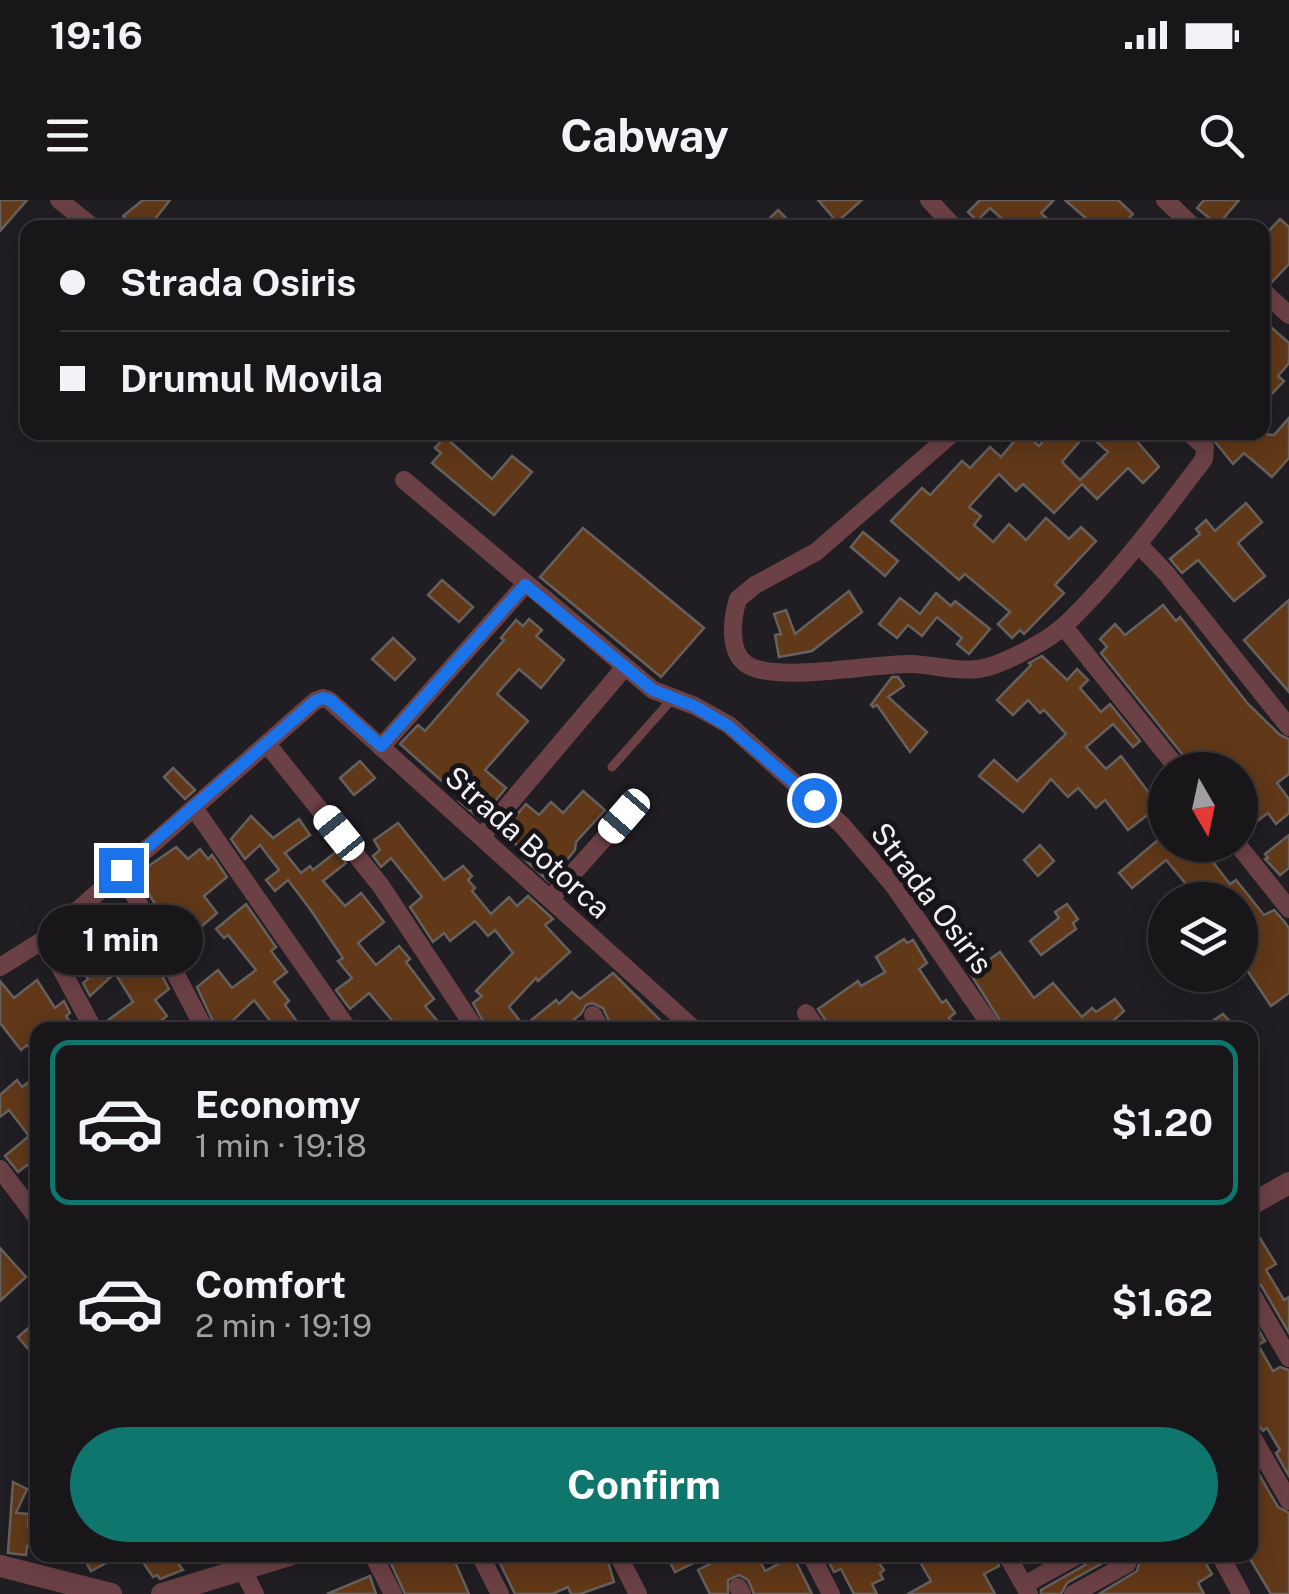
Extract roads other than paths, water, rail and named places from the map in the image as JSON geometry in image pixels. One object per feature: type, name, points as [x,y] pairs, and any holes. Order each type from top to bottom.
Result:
[{"type":"street","points":[[59,200],[84,220]]},
{"type":"street","points":[[929,200],[948,220]]},
{"type":"street","points":[[1167,201],[1187,220]]},
{"type":"street","points":[[1270,297],[1289,315]]},
{"type":"street","points":[[945,440],[816,552],[755,585],[738,599],[733,628],[739,656],[746,664],[782,673],[907,664],[965,670],[998,662],[1064,627],[1140,546],[1204,459],[1205,447],[1197,440]]},
{"type":"street","name":"Strada Osiris","points":[[404,480],[625,668],[653,690],[728,726],[842,825],[870,855],[988,1022]]},
{"type":"street","points":[[1140,546],[1289,727]]},
{"type":"street","points":[[381,746],[525,585]]},
{"type":"street","points":[[1064,627],[1165,752]]},
{"type":"street","points":[[482,836],[625,668]]},
{"type":"street","name":"Strada Botorca","points":[[267,744],[315,701],[330,700],[686,1022]]},
{"type":"street","points":[[0,967],[45,939],[267,744],[382,886],[471,1022]]},
{"type":"street","points":[[194,808],[343,1022]]},
{"type":"street","points":[[551,898],[624,816]]},
{"type":"street","points":[[1252,862],[1289,909]]},
{"type":"street","points":[[121,870],[200,1022]]},
{"type":"street","points":[[45,939],[90,1022]]},
{"type":"street","points":[[806,1013],[812,1022]]},
{"type":"street","points":[[0,1169],[30,1208]]},
{"type":"street","points":[[1258,1200],[1289,1183]]},
{"type":"street","points":[[1258,1305],[1289,1358]]},
{"type":"street","points":[[1258,1447],[1289,1502]]},
{"type":"street","points":[[162,1594],[238,1562],[255,1594]]},
{"type":"street","points":[[377,1562],[393,1594]]},
{"type":"street","points":[[484,1562],[500,1594]]},
{"type":"street","points":[[622,1562],[638,1594]]},
{"type":"street","points":[[815,1562],[831,1594]]},
{"type":"street","points":[[1011,1562],[1027,1590],[1068,1562]]},
{"type":"street","points":[[1224,1562],[1242,1594]]},
{"type":"street","points":[[1073,1594],[1127,1564]]},
{"type":"street","points":[[0,1566],[111,1594]]},
{"type":"lane","points":[[612,766],[672,698]]}]
